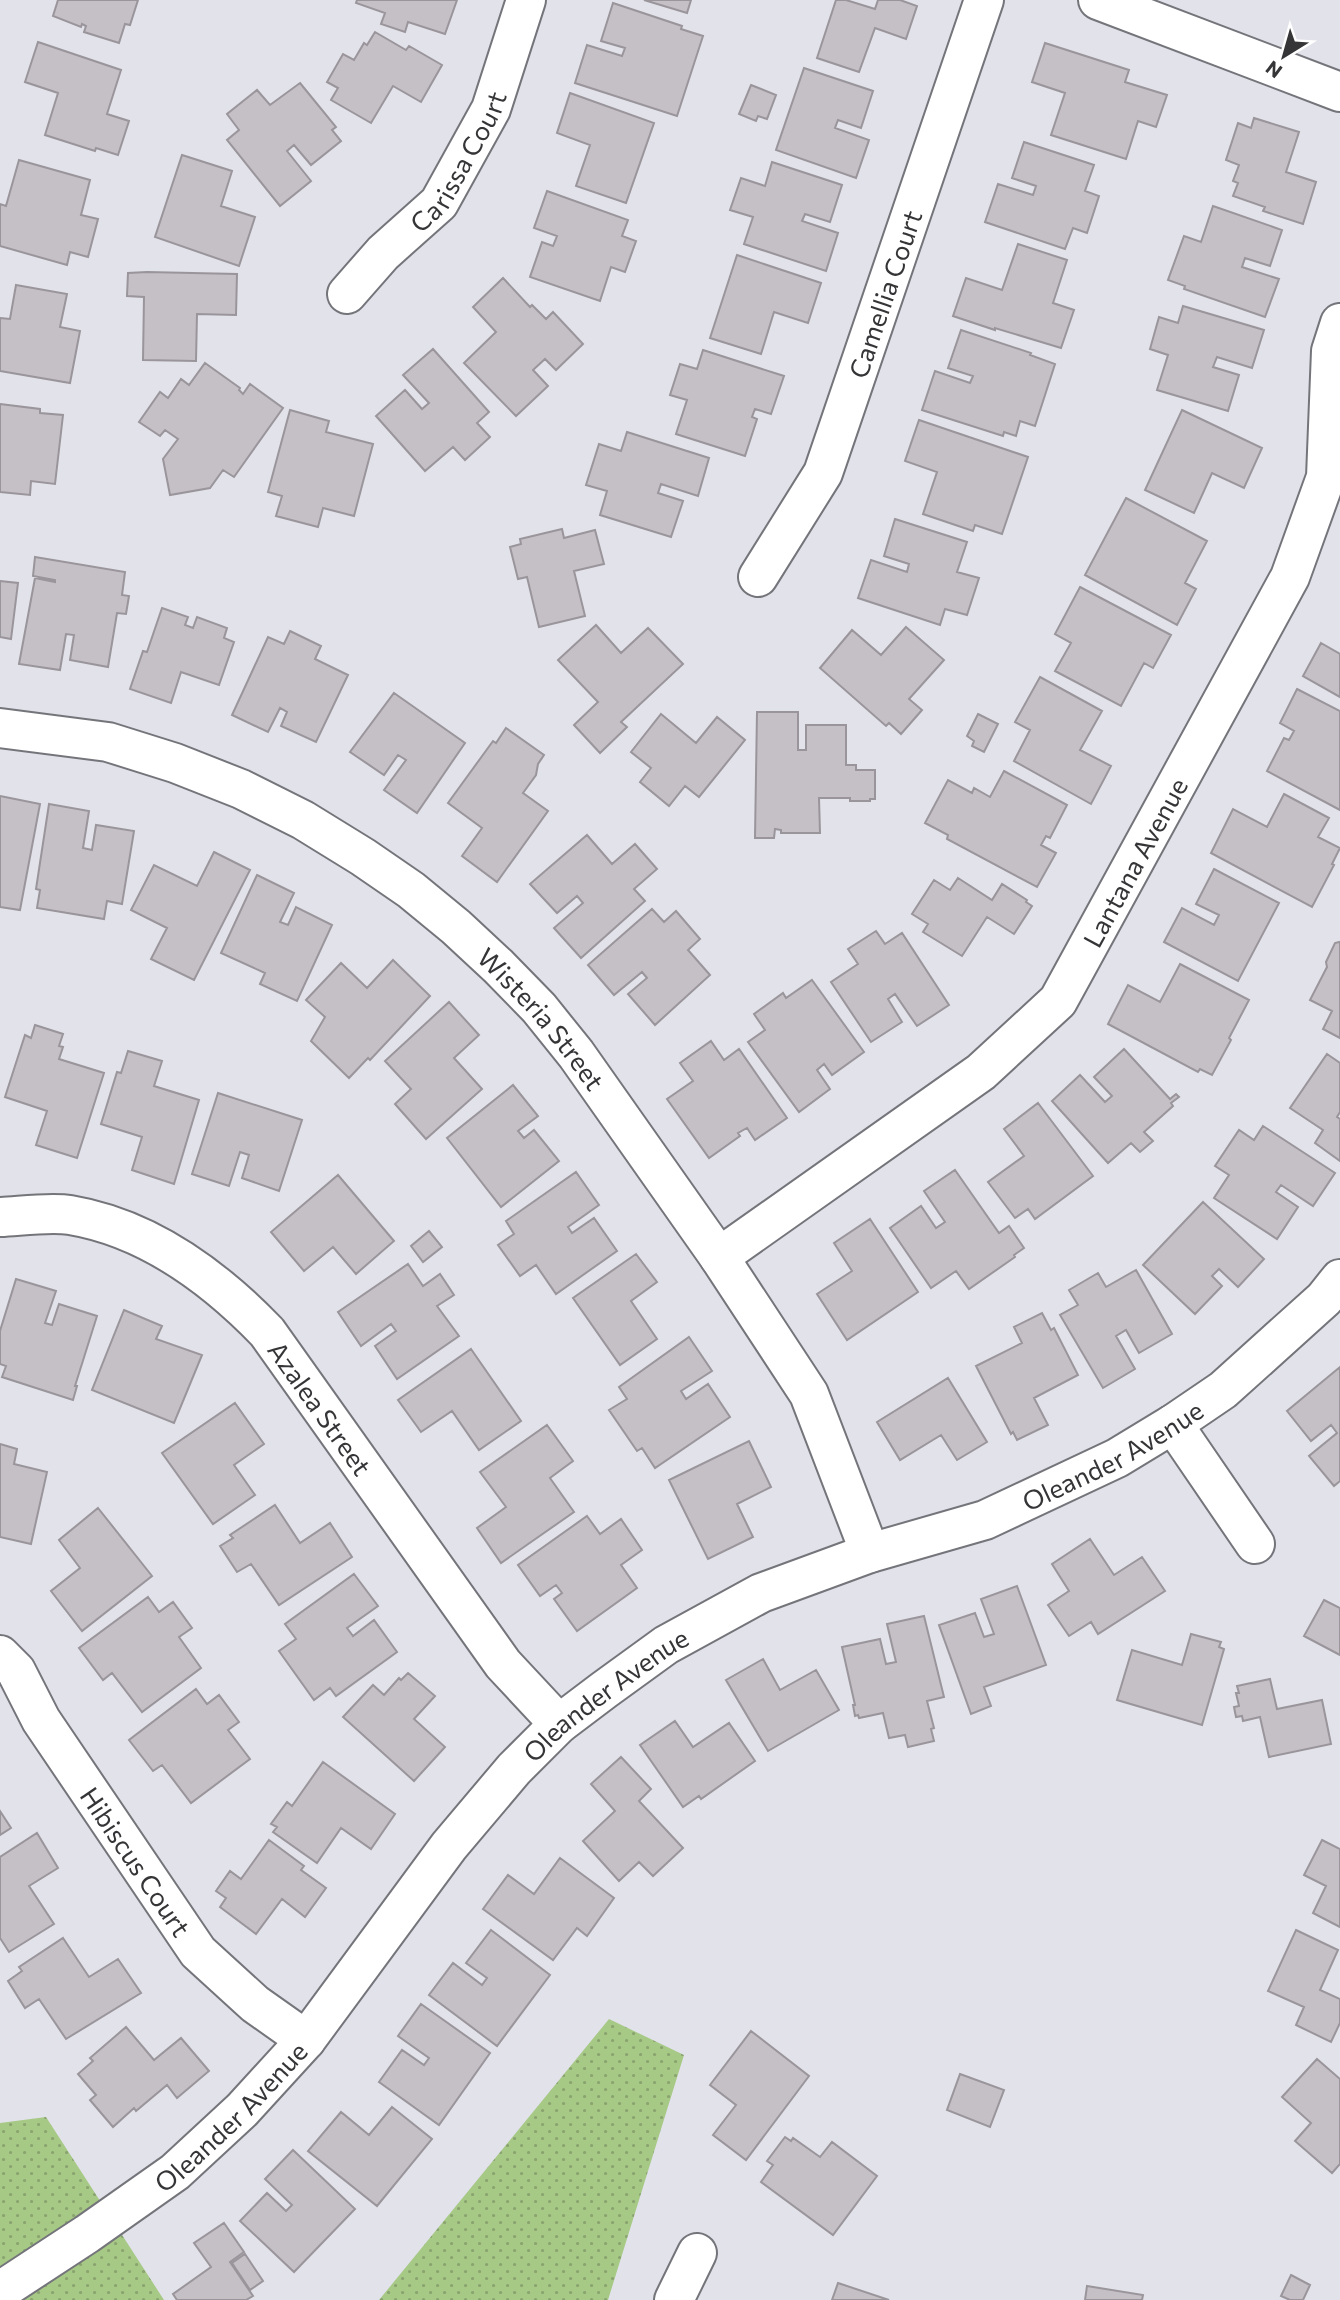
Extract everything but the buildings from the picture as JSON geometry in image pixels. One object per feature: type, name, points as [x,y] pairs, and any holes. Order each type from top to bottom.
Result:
[{"type":"street","name":"Carissa Court","points":[[346,294],[383,253],[439,203],[491,110],[526,0]]},
{"type":"street","name":"Camellia Court","points":[[758,577],[823,473],[984,0]]},
{"type":"street","points":[[1098,0],[1340,92]]},
{"type":"street","name":"Lantana Avenue","points":[[719,1257],[981,1072],[1058,1001],[1290,577],[1326,477],[1331,351],[1340,323]]},
{"type":"street","name":"Wisteria Street","points":[[0,728],[108,742],[176,763],[240,789],[303,820],[363,857],[411,890],[465,934],[539,1009],[576,1054],[719,1257],[809,1394],[870,1553]]},
{"type":"street","name":"Azalea Street","points":[[0,1217],[69,1215],[106,1225],[177,1257],[210,1278],[240,1304],[267,1332],[503,1664],[559,1724]]},
{"type":"street","name":"Oleander Avenue","points":[[0,2291],[175,2172],[242,2110],[306,2040],[449,1846],[514,1769],[559,1724],[666,1645],[761,1592],[870,1553],[985,1520],[1117,1458],[1174,1424],[1223,1390],[1324,1299],[1340,1279]]},
{"type":"street","points":[[1174,1424],[1255,1544]]},
{"type":"street","name":"Hibiscus Court","points":[[0,1655],[16,1671],[41,1720],[198,1952],[255,2004],[306,2040]]},
{"type":"street","points":[[674,2300],[697,2253]]},
{"type":"green space","points":[[609,2019],[684,2055],[608,2300],[379,2300]]},
{"type":"green space","points":[[46,2117],[164,2300],[0,2300],[0,2123]]}]
